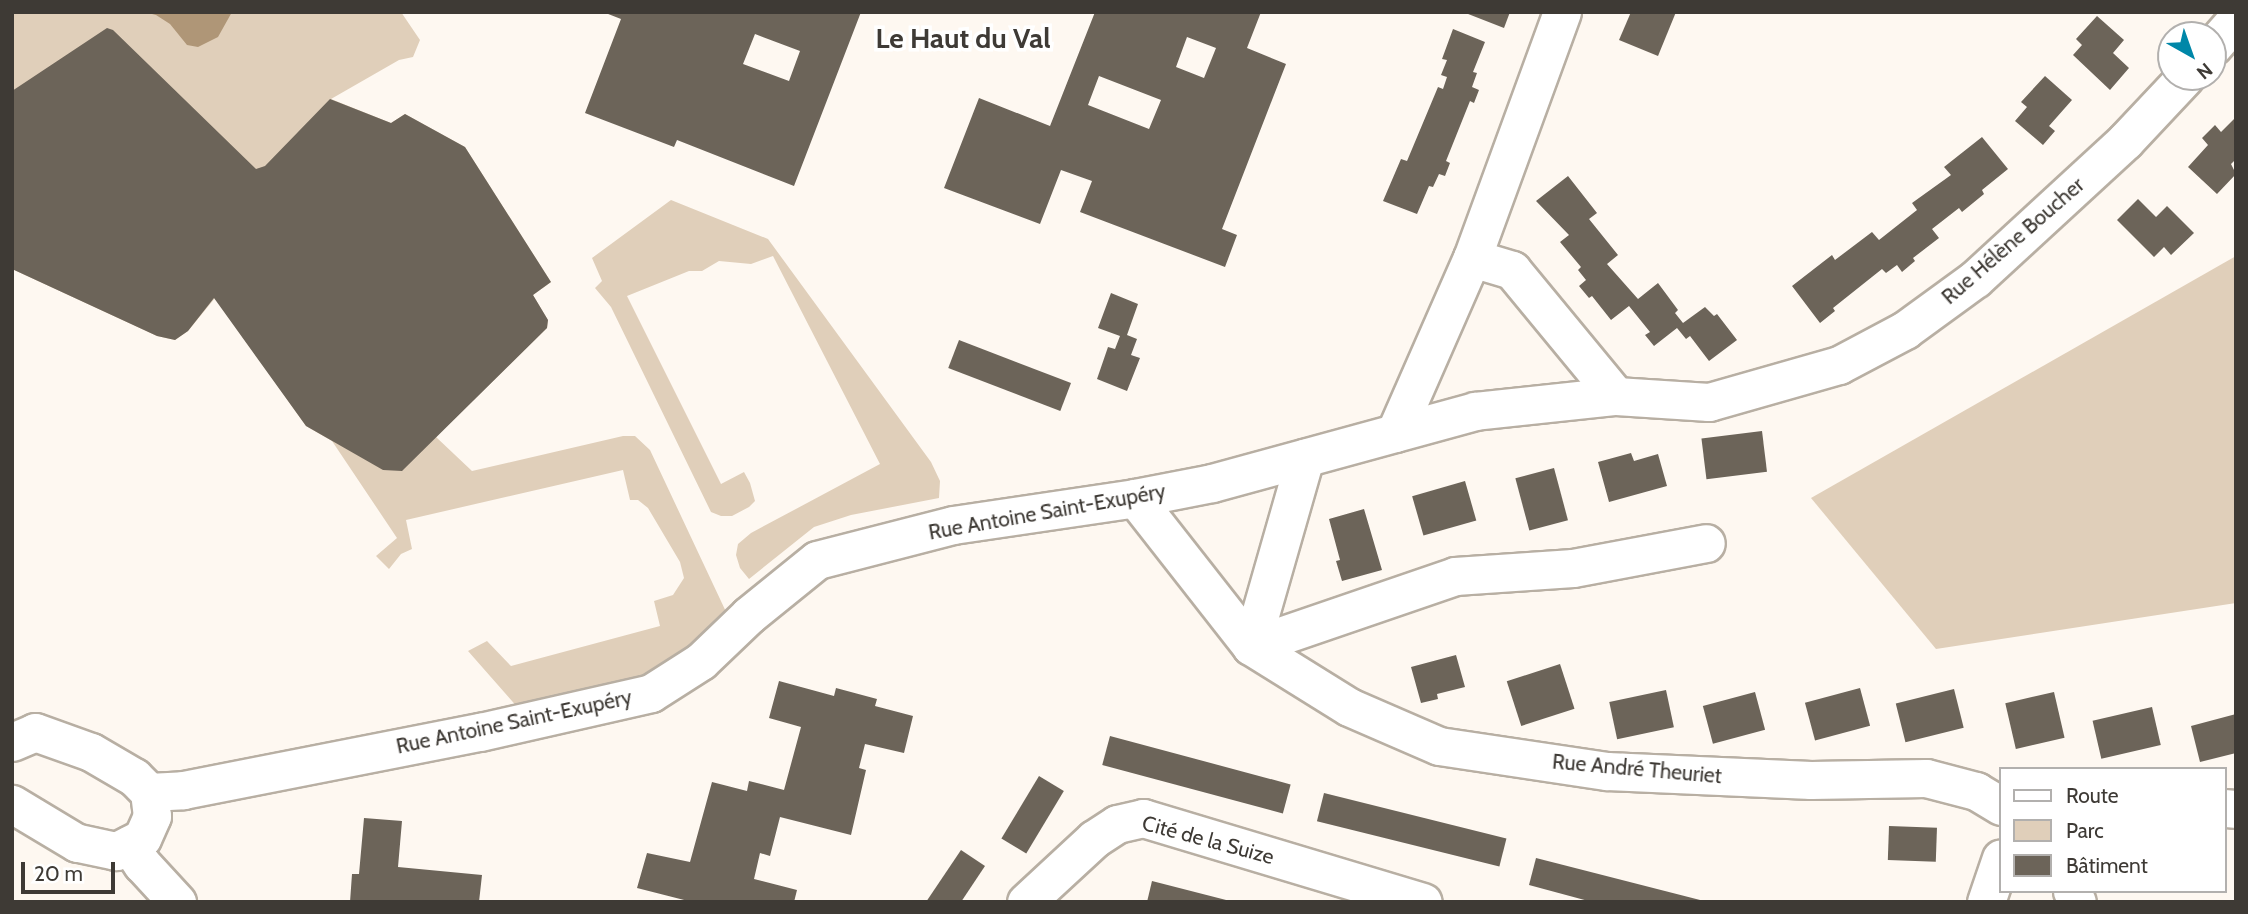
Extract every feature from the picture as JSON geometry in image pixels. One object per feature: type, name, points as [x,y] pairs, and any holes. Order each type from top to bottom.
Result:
[{"type":"street","points":[[1395,433],[1472,258],[1562,12]]},
{"type":"street","name":"Rue Hélène Boucher","points":[[1616,396],[1709,402],[1839,365],[1905,330],[1975,279],[2125,141],[2172,91]]},
{"type":"street","points":[[1472,258],[1513,270],[1616,396]]},
{"type":"street","name":"Rue Antoine Saint-Exupéry","points":[[149,793],[183,790],[480,732],[651,693],[701,661],[749,615],[817,560],[953,525],[1136,498],[1212,483],[1475,411],[1616,396]]},
{"type":"street","points":[[1251,646],[1305,458]]},
{"type":"street","name":"Rue André Theuriet","points":[[1136,498],[1251,646],[1349,707],[1439,746],[1607,771],[1811,780],[1926,778],[1976,791],[2000,805]]},
{"type":"street","points":[[1251,646],[1455,576],[1573,568],[1706,543]]},
{"type":"street","points":[[12,742],[34,732],[91,752],[134,777],[149,793],[152,816],[142,838],[116,851],[77,843],[12,804]]},
{"type":"street","name":"Cité de la Suize","points":[[1026,902],[1094,839],[1117,824],[1143,818],[1416,901]]},
{"type":"street","points":[[129,845],[142,864],[177,902]]},
{"type":"street","points":[[1986,902],[2000,861]]},
{"type":"green space","points":[[12,12],[401,12],[420,40],[413,57],[399,60],[331,99],[391,123],[405,114],[465,147],[551,282],[533,295],[548,320],[547,328],[436,437],[472,471],[623,436],[635,436],[650,450],[728,616],[659,674],[520,710],[468,651],[487,641],[511,666],[660,626],[654,601],[673,595],[684,578],[680,562],[648,508],[638,500],[630,500],[623,470],[406,520],[412,549],[401,554],[389,569],[376,556],[397,538],[332,441],[306,426],[215,298],[188,331],[175,340],[157,336],[12,269]]},
{"type":"green space","points":[[671,200],[768,239],[931,462],[940,481],[939,498],[851,515],[814,527],[749,579],[740,568],[736,555],[738,544],[751,533],[880,464],[773,256],[751,264],[719,261],[702,271],[689,271],[627,296],[721,484],[744,472],[750,483],[755,501],[749,507],[732,516],[711,512],[611,307],[595,288],[602,281],[592,258]]},
{"type":"green space","points":[[2236,256],[2236,603],[1936,649],[1811,498]]},
{"type":"shaded area","points":[[144,12],[232,12],[218,37],[198,47],[187,45],[170,24],[156,15]]},
{"type":"building","points":[[603,12],[861,12],[794,186],[677,140],[674,147],[585,113],[621,19]],"holes":[[[755,34],[800,51],[789,81],[743,64]]]},
{"type":"building","points":[[1095,12],[1261,12],[1247,48],[1286,64],[1222,229],[1237,235],[1225,267],[1080,212],[1092,181],[1061,170],[1040,224],[944,188],[979,98],[1050,126]],"holes":[[[1187,37],[1216,48],[1204,78],[1176,67]],[[1099,76],[1161,100],[1149,129],[1088,105]]]},
{"type":"building","points":[[1463,12],[1510,12],[1504,28]]},
{"type":"building","points":[[1631,12],[1676,12],[1658,56],[1619,40]]},
{"type":"building","points":[[2097,16],[2124,40],[2113,53],[2129,68],[2110,90],[2073,55],[2082,45],[2076,39]]},
{"type":"building","points":[[107,28],[113,30],[256,169],[265,166],[330,99],[391,123],[405,114],[465,147],[551,282],[533,295],[548,320],[547,328],[402,471],[383,470],[306,426],[214,298],[188,331],[175,340],[157,336],[12,269],[12,91]]},
{"type":"building","points":[[1453,29],[1485,42],[1473,72],[1477,73],[1472,87],[1479,90],[1474,103],[1470,101],[1446,161],[1450,163],[1445,176],[1439,174],[1433,187],[1429,186],[1417,214],[1383,201],[1401,159],[1407,161],[1438,87],[1443,89],[1447,77],[1441,75],[1447,60],[1442,59]]},
{"type":"building","points":[[2045,76],[2072,100],[2049,126],[2055,131],[2043,145],[2015,121],[2027,107],[2021,102]]},
{"type":"building","points":[[2236,117],[2236,159],[2231,164],[2236,174],[2217,194],[2188,167],[2208,145],[2202,138],[2215,125],[2221,132]]},
{"type":"building","points":[[1982,137],[2008,169],[1982,190],[1984,194],[1962,212],[1959,208],[1932,229],[1939,238],[1913,258],[1915,261],[1902,272],[1897,265],[1886,273],[1882,269],[1833,308],[1835,311],[1820,323],[1792,286],[1832,255],[1835,260],[1872,232],[1879,240],[1917,210],[1912,203],[1951,175],[1944,167]]},
{"type":"building","points":[[1568,176],[1597,213],[1589,219],[1618,255],[1607,264],[1638,299],[1658,283],[1678,310],[1675,313],[1683,323],[1705,307],[1714,316],[1717,314],[1737,340],[1709,361],[1690,336],[1686,339],[1677,328],[1654,346],[1645,335],[1650,332],[1629,306],[1611,320],[1592,296],[1589,298],[1579,286],[1586,280],[1578,270],[1581,267],[1560,242],[1569,235],[1536,201]]},
{"type":"building","points":[[2138,199],[2156,217],[2167,206],[2194,233],[2171,255],[2164,247],[2154,257],[2117,220]]},
{"type":"building","points":[[1111,293],[1138,304],[1127,335],[1137,339],[1131,355],[1140,358],[1127,391],[1097,379],[1108,347],[1115,349],[1120,336],[1098,328]]},
{"type":"building","points":[[959,340],[1071,383],[1060,411],[948,368]]},
{"type":"building","points":[[1762,431],[1767,472],[1706,479],[1701,438]]},
{"type":"building","points":[[1631,453],[1634,461],[1658,454],[1667,486],[1609,502],[1598,462]]},
{"type":"building","points":[[1554,468],[1568,520],[1529,531],[1515,478]]},
{"type":"building","points":[[1465,481],[1476,520],[1423,536],[1412,496]]},
{"type":"building","points":[[1364,509],[1382,570],[1342,581],[1336,561],[1340,560],[1329,519]]},
{"type":"building","points":[[1456,655],[1465,687],[1437,694],[1438,699],[1421,703],[1411,667]]},
{"type":"building","points":[[1560,664],[1575,709],[1521,726],[1507,681]]},
{"type":"building","points":[[779,681],[834,696],[836,688],[877,699],[875,706],[913,716],[904,753],[865,744],[859,768],[866,770],[851,835],[780,817],[770,856],[760,853],[754,879],[797,890],[794,902],[692,902],[637,888],[647,853],[690,862],[712,782],[747,791],[749,781],[784,790],[801,727],[769,718]]},
{"type":"building","points":[[1860,688],[1870,726],[1815,740],[1805,703]]},
{"type":"building","points":[[1954,689],[1964,728],[1905,742],[1896,704]]},
{"type":"building","points":[[1666,690],[1674,727],[1617,739],[1609,702]]},
{"type":"building","points":[[1755,692],[1765,730],[1713,744],[1703,706]]},
{"type":"building","points":[[2054,692],[2065,738],[2016,749],[2005,703]]},
{"type":"building","points":[[2152,707],[2161,745],[2101,759],[2093,721]]},
{"type":"building","points":[[2236,714],[2236,753],[2200,762],[2191,726]]},
{"type":"building","points":[[1110,736],[1291,784],[1283,813],[1102,765]]},
{"type":"building","points":[[1039,776],[1064,791],[1026,854],[1001,839]]},
{"type":"building","points":[[1324,793],[1506,838],[1499,867],[1317,821]]},
{"type":"building","points":[[364,818],[402,821],[398,867],[482,875],[479,902],[350,902],[352,874],[359,874]]},
{"type":"building","points":[[1889,826],[1937,828],[1936,862],[1888,860]]},
{"type":"building","points":[[961,850],[985,866],[961,902],[926,902]]},
{"type":"building","points":[[1536,858],[1704,902],[1592,902],[1529,885]]},
{"type":"building","points":[[1152,881],[1230,901],[1147,902]]},
{"type":"district","name":"Le Haut du Val","points":[[963,38]]}]
